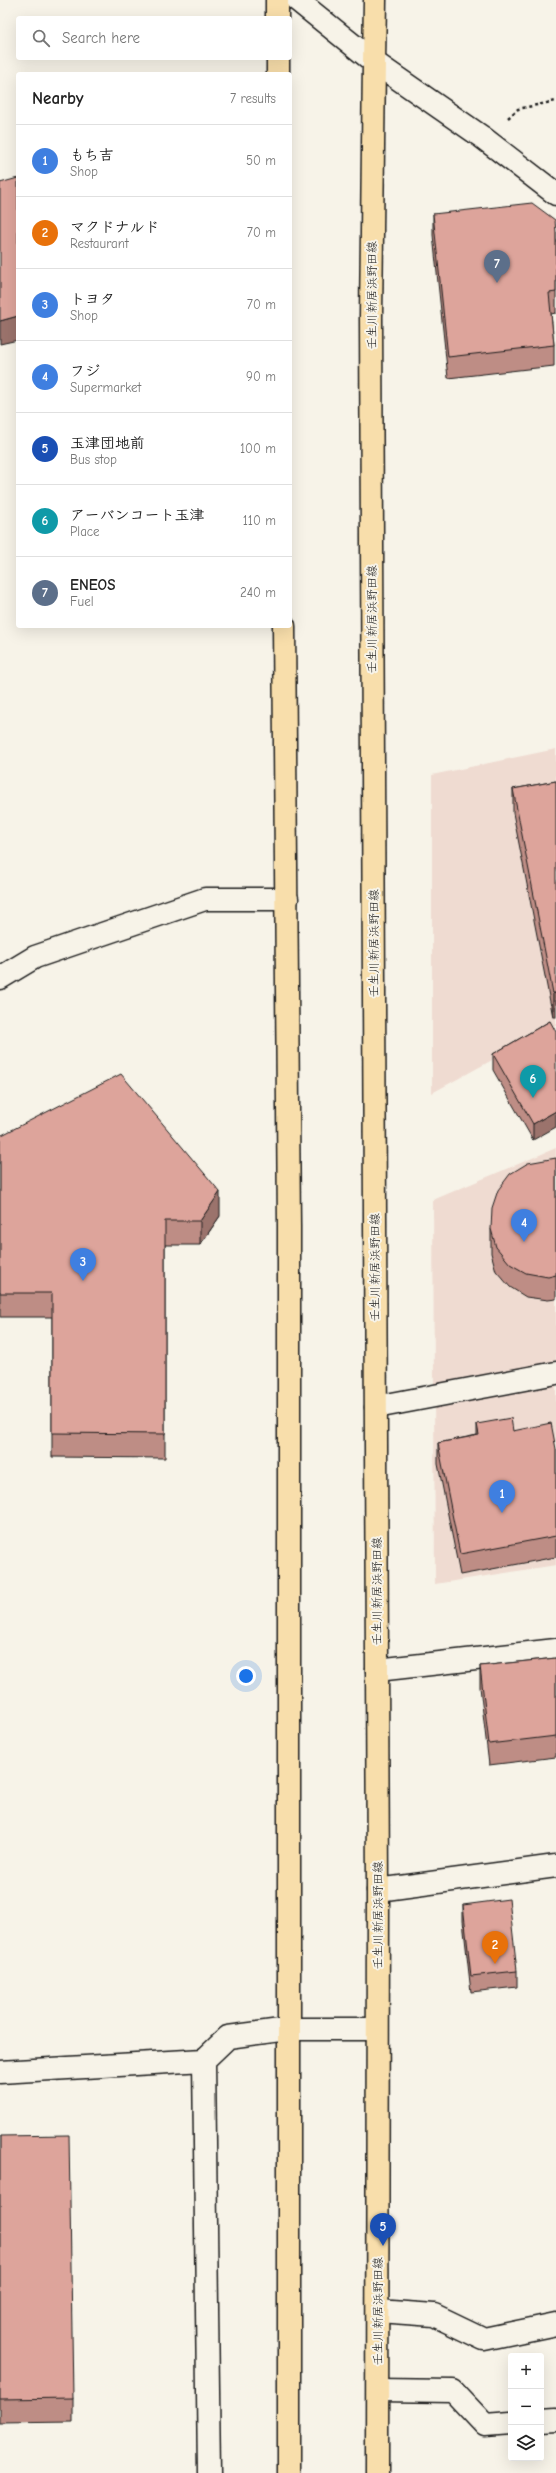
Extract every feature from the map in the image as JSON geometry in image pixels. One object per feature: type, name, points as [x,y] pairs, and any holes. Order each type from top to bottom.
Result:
[{"type":"main road","points":[[277,0],[277,16]]},
{"type":"main road","name":"壬生川新居浜野田線","points":[[375,0],[371,333],[378,1890],[377,2473]]},
{"type":"main road","points":[[278,60],[278,72]]},
{"type":"main road","points":[[284,628],[287,899],[289,2473]]},
{"type":"street","points":[[297,0],[374,62],[482,138],[556,194]]},
{"type":"street","points":[[0,978],[35,957],[205,899],[287,899]]},
{"type":"street","points":[[376,1408],[556,1373]]},
{"type":"street","points":[[377,1670],[556,1650]]},
{"type":"street","points":[[378,1890],[556,1866]]},
{"type":"street","points":[[0,2072],[204,2060],[228,2037],[288,2029],[377,2029]]},
{"type":"street","points":[[204,2060],[209,2473]]},
{"type":"street","points":[[378,2311],[434,2315],[484,2339],[556,2324]]},
{"type":"street","points":[[378,2390],[453,2391],[485,2425],[508,2423]]},
{"type":"street","points":[[544,2421],[556,2420]]},
{"type":"path","points":[[482,138],[518,109],[556,101]]},
{"type":"shaded area","points":[[556,749],[556,1025],[432,1093],[432,775]]},
{"type":"shaded area","points":[[556,1148],[556,1565],[435,1584],[433,1200]]},
{"type":"building","points":[[16,179],[16,317],[0,321],[0,183]]},
{"type":"building","points":[[532,203],[555,220],[556,292],[549,293],[554,345],[448,357],[433,214]]},
{"type":"building","points":[[556,781],[556,993],[553,993],[513,789]]},
{"type":"building","points":[[550,1021],[556,1032],[556,1111],[533,1124],[493,1054]]},
{"type":"building","points":[[121,1074],[220,1192],[200,1221],[165,1221],[165,1434],[52,1433],[52,1293],[0,1293],[0,1136]]},
{"type":"building","points":[[556,1158],[556,1275],[548,1277],[526,1273],[510,1264],[496,1247],[491,1229],[492,1208],[498,1190],[510,1174],[528,1163]]},
{"type":"building","points":[[511,1418],[513,1431],[551,1423],[556,1449],[556,1536],[460,1554],[438,1443],[479,1435],[477,1424]]},
{"type":"building","points":[[556,1658],[556,1736],[489,1744],[480,1666]]},
{"type":"building","points":[[509,1899],[517,1971],[471,1976],[463,1905]]},
{"type":"building","points":[[69,2135],[73,2398],[0,2399],[0,2136]]},
{"type":"place","name":"ENEOS","points":[[497,283]]},
{"type":"place","name":"アーバンコート玉津","points":[[533,1098]]},
{"type":"place","name":"フジ","points":[[524,1242]]},
{"type":"place","name":"トヨタ","points":[[83,1281]]},
{"type":"place","name":"もち吉","points":[[502,1513]]},
{"type":"place","name":"マクドナルド","points":[[495,1964]]},
{"type":"place","name":"玉津団地前","points":[[383,2246]]}]
